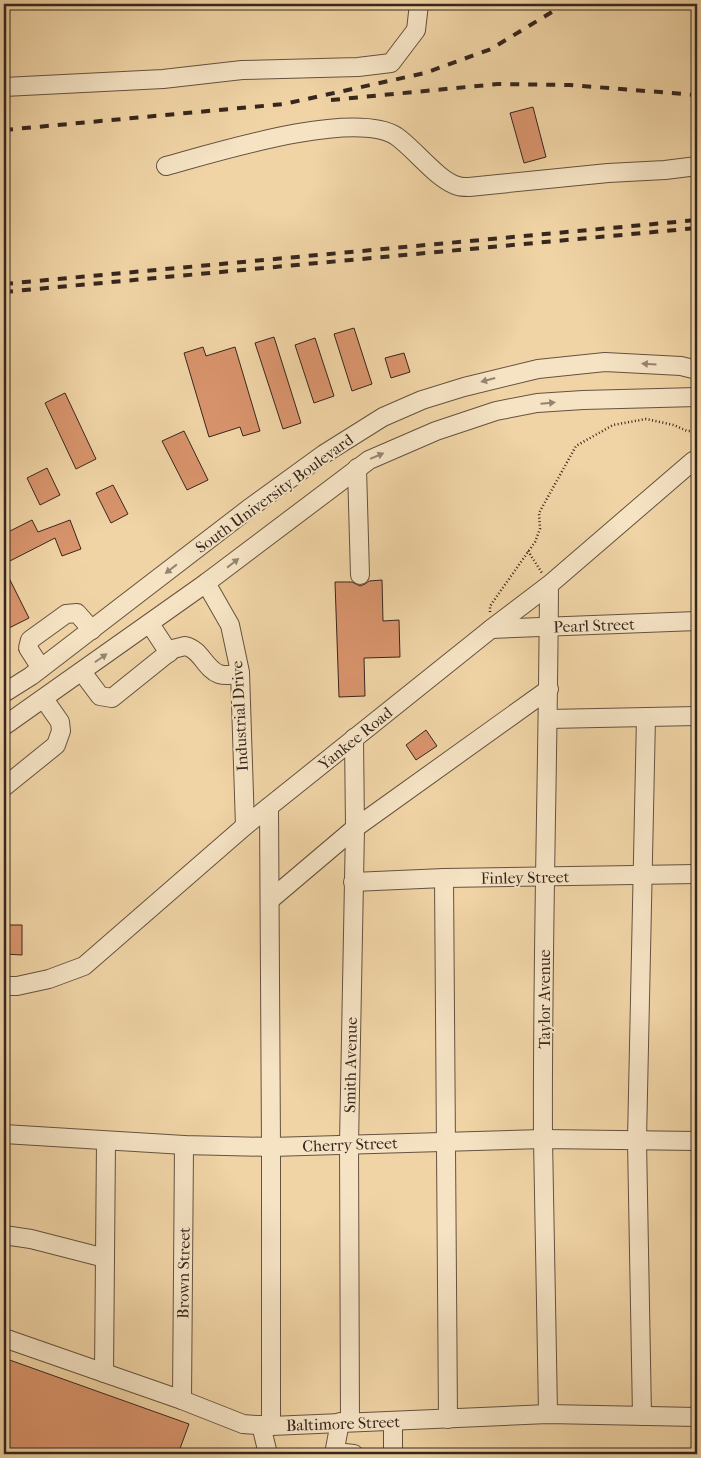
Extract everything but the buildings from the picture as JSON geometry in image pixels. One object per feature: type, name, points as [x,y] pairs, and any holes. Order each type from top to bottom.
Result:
[{"type":"street","points":[[4,87],[163,79],[242,70],[358,67],[391,63],[416,30],[419,4]]},
{"type":"street","points":[[166,166],[246,144],[315,130],[354,128],[383,131],[396,136],[445,180],[457,186],[469,187],[697,166]]},
{"type":"street","name":"South University Boulevard","points":[[4,693],[92,630],[251,507],[324,454],[383,417],[422,400],[496,378],[538,369],[605,362],[681,366],[697,370]]},
{"type":"street","name":"South University Boulevard","points":[[4,726],[150,624],[369,460],[436,432],[496,411],[537,404],[583,400],[697,397]]},
{"type":"street","name":"Yankee Road","points":[[4,986],[17,986],[49,979],[84,966],[269,806],[549,585],[693,460]]},
{"type":"street","points":[[357,468],[360,575]]},
{"type":"street","name":"Industrial Drive","points":[[206,583],[230,625],[240,674],[245,826]]},
{"type":"street","name":"Taylor Avenue","points":[[548,1414],[543,1139],[549,585]]},
{"type":"street","points":[[41,668],[28,648],[30,640],[66,614],[77,613],[92,630]]},
{"type":"street","name":"Pearl Street","points":[[491,629],[697,621]]},
{"type":"street","points":[[150,624],[169,653]]},
{"type":"street","points":[[82,672],[100,696],[112,698],[177,647],[188,646],[214,672],[222,675],[240,674]]},
{"type":"street","points":[[270,900],[355,828],[549,689]]},
{"type":"street","points":[[4,787],[56,745],[61,731],[60,722],[44,699]]},
{"type":"street","points":[[548,719],[697,716]]},
{"type":"street","points":[[642,1416],[637,1140],[641,874],[646,717]]},
{"type":"street","name":"Smith Avenue","points":[[335,1453],[345,1422],[355,828],[354,738]]},
{"type":"street","points":[[268,1454],[266,1426],[271,1147],[269,806]]},
{"type":"street","name":"Finley Street","points":[[353,882],[444,878],[697,874]]},
{"type":"street","points":[[444,878],[448,1419]]},
{"type":"street","name":"Cherry Street","points":[[4,1134],[184,1145],[271,1147],[543,1139],[697,1141]]},
{"type":"street","points":[[104,1373],[106,1141]]},
{"type":"street","name":"Brown Street","points":[[182,1400],[184,1145]]},
{"type":"street","points":[[4,1235],[31,1239],[105,1258]]},
{"type":"street","name":"Baltimore Street","points":[[4,1338],[182,1400],[243,1424],[266,1426],[548,1414],[697,1417]]},
{"type":"street","points":[[393,1421],[393,1454]]},
{"type":"street","points":[[335,1453],[354,1454]]},
{"type":"path","points":[[491,629],[490,606],[535,542],[540,530],[539,513],[576,446],[613,425],[646,419],[674,425],[687,431],[695,431],[697,429]]},
{"type":"path","points":[[528,551],[549,585]]},
{"type":"railway","points":[[4,130],[284,104],[425,73],[491,49],[565,4]]},
{"type":"railway","points":[[331,100],[498,84],[570,85],[697,95]]},
{"type":"railway","points":[[4,284],[697,220]]},
{"type":"railway","points":[[4,292],[697,228]]}]
